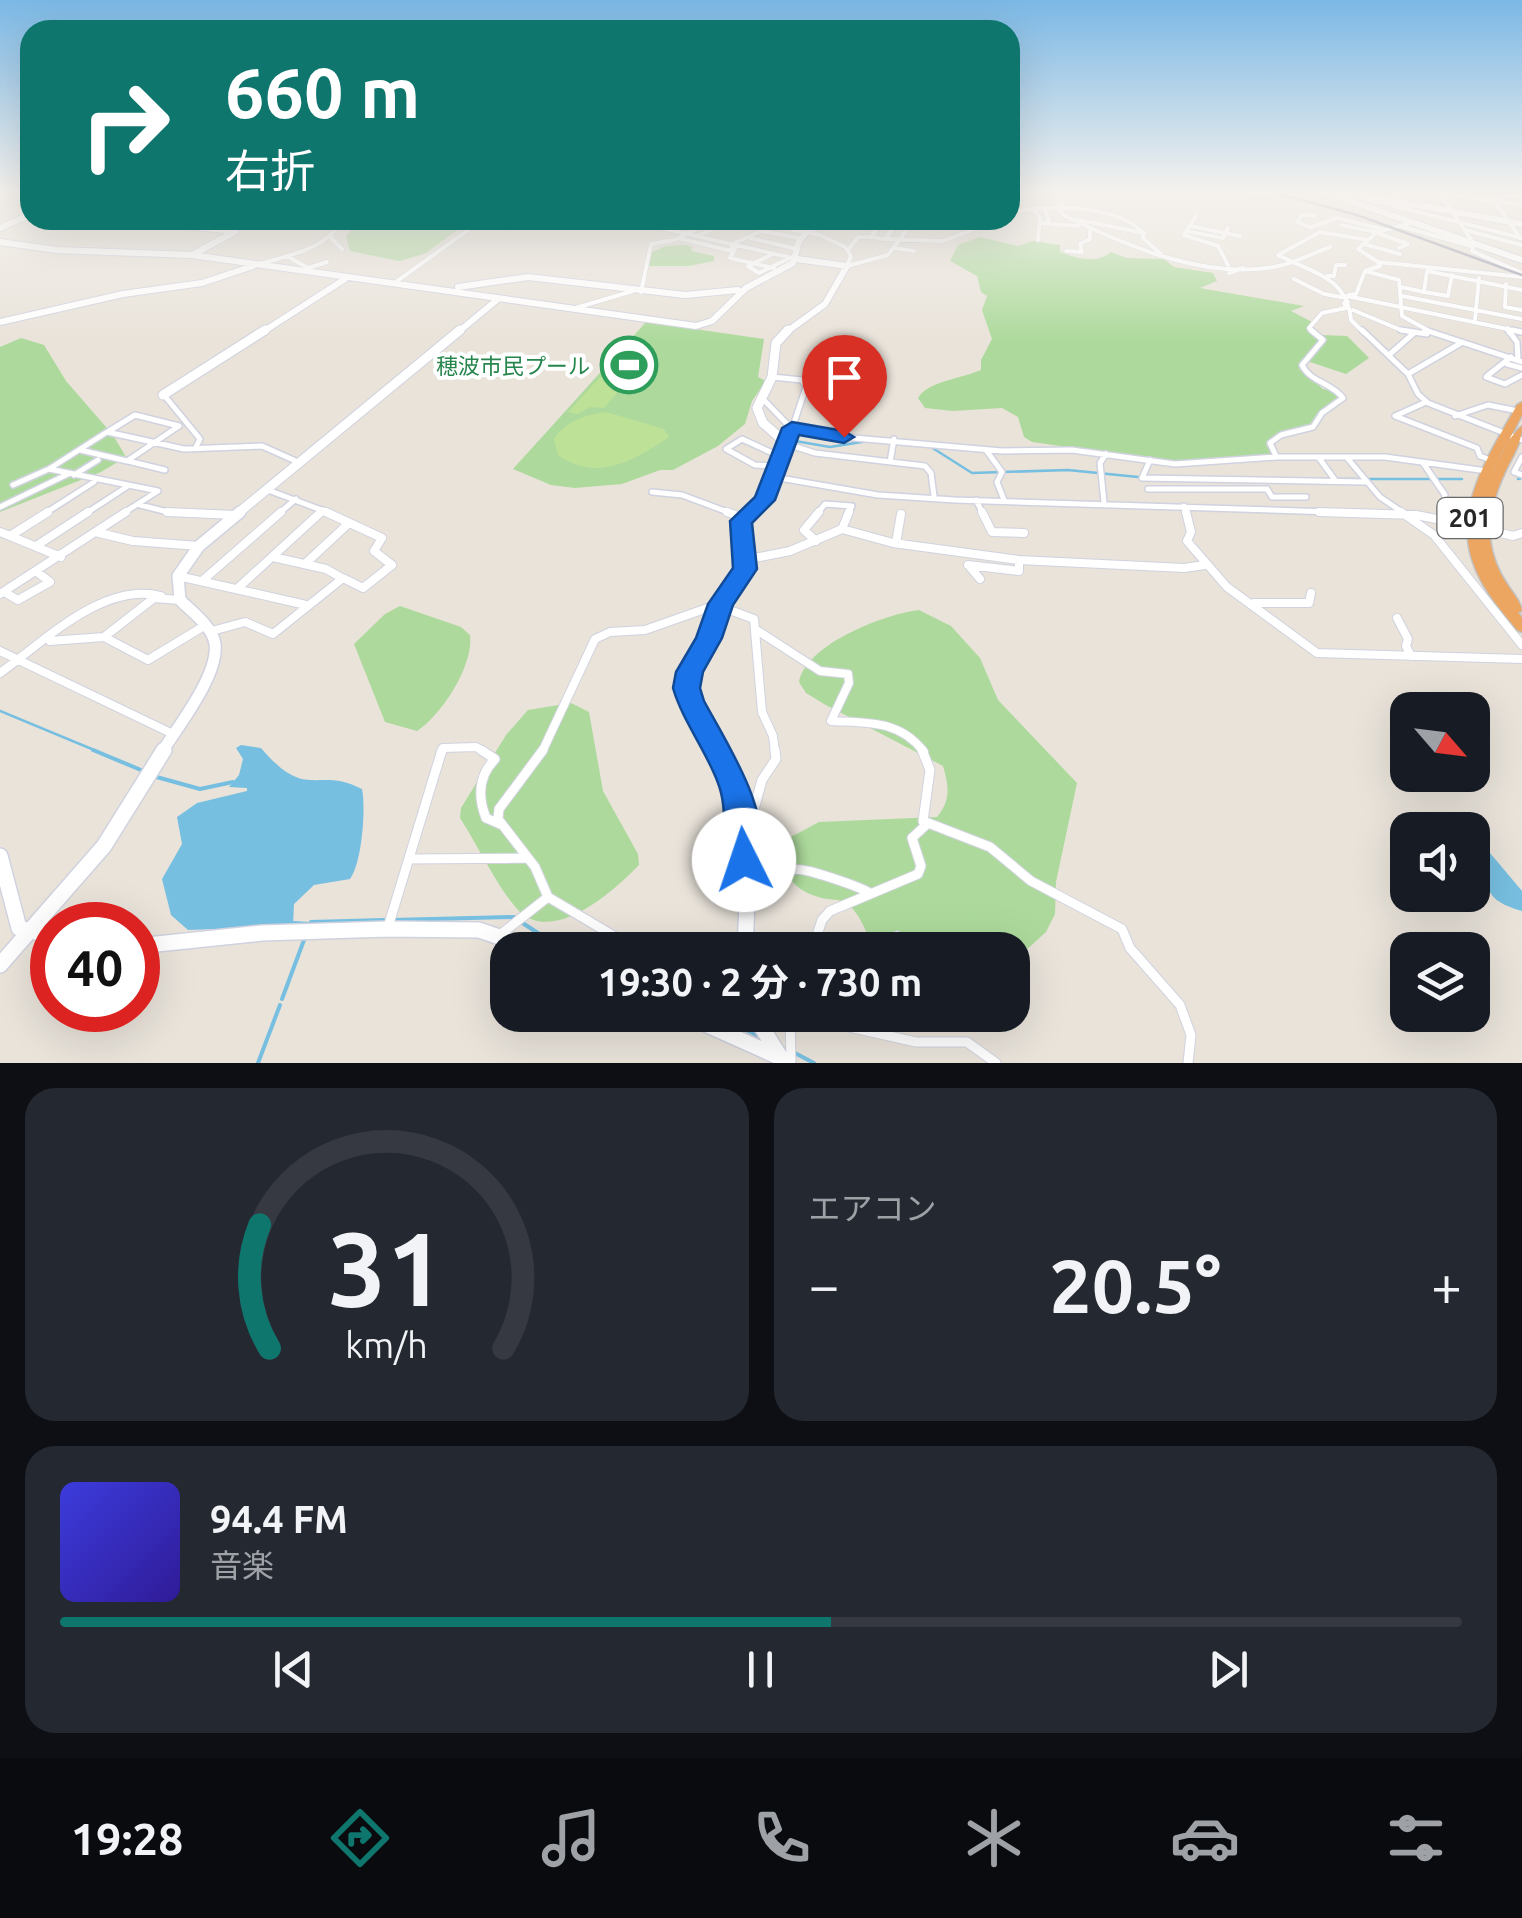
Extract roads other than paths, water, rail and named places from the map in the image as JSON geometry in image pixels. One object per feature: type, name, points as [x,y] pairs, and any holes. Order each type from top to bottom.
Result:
[{"type":"highway","name":"201","points":[[1520,408],[1517,436],[1475,526],[1493,574],[1522,614]]},
{"type":"highway","name":"201","points":[[1517,436],[1491,466],[1474,502],[1481,572],[1522,627]]},
{"type":"street","points":[[0,242],[74,252],[192,255],[273,263],[346,278],[703,326],[746,288]]},
{"type":"street","points":[[192,255],[217,242]]},
{"type":"street","points":[[273,263],[318,242]]},
{"type":"street","points":[[334,242],[342,248]]},
{"type":"street","points":[[395,285],[453,242]]},
{"type":"street","points":[[637,291],[651,244],[662,242]]},
{"type":"street","points":[[694,242],[732,250],[738,242]]},
{"type":"street","points":[[723,242],[847,266],[888,255],[900,242]]},
{"type":"street","points":[[768,242],[798,248]]},
{"type":"street","points":[[395,285],[482,288],[527,277],[693,296],[746,288],[785,270],[801,242]]},
{"type":"street","points":[[834,242],[849,248]]},
{"type":"street","points":[[854,242],[847,266],[825,304],[792,324],[776,343],[772,377],[757,408],[759,416],[787,444],[815,453],[929,468],[934,496]]},
{"type":"street","points":[[1066,251],[1082,252],[1080,244],[1085,242]]},
{"type":"street","points":[[1122,242],[1202,265],[1244,268],[1274,267],[1330,246]]},
{"type":"street","points":[[1147,242],[1161,254]]},
{"type":"street","points":[[1203,242],[1220,247]]},
{"type":"street","points":[[1222,242],[1220,247],[1228,265]]},
{"type":"street","points":[[1304,242],[1278,253],[1328,276],[1334,276],[1336,265],[1345,265]]},
{"type":"street","points":[[1403,242],[1408,244],[1400,251],[1366,242],[1359,251],[1378,262],[1522,275]]},
{"type":"street","points":[[1463,242],[1472,245]]},
{"type":"street","points":[[1463,242],[1522,260]]},
{"type":"street","points":[[1470,242],[1475,254],[1522,275]]},
{"type":"street","points":[[734,244],[730,258],[775,268]]},
{"type":"street","points":[[895,248],[914,251]]},
{"type":"street","points":[[773,254],[748,266],[759,273],[794,258]]},
{"type":"street","points":[[286,255],[308,268],[327,262]]},
{"type":"street","points":[[234,273],[244,267],[237,262]]},
{"type":"street","points":[[1365,271],[1380,266],[1378,262]]},
{"type":"street","points":[[0,322],[124,294],[194,285],[258,264]]},
{"type":"street","points":[[1229,273],[1244,268]]},
{"type":"street","points":[[1365,271],[1396,278],[1405,319],[1518,366]]},
{"type":"street","points":[[1277,457],[1270,447],[1277,437],[1313,427],[1322,413],[1344,398],[1302,370],[1324,340],[1309,328],[1322,313],[1346,308],[1344,304],[1356,294],[1365,271]]},
{"type":"street","points":[[1424,292],[1427,272],[1479,278],[1522,290]]},
{"type":"street","points":[[1401,287],[1448,296],[1452,275]]},
{"type":"street","points":[[1328,276],[1348,299],[1351,320],[1408,374],[1427,402],[1454,416],[1517,436]]},
{"type":"street","points":[[195,449],[200,439],[163,395],[346,278]]},
{"type":"street","points":[[1475,320],[1479,278]]},
{"type":"street","points":[[1294,279],[1324,294],[1404,306],[1522,332]]},
{"type":"street","points":[[1506,284],[1505,307],[1522,310]]},
{"type":"street","points":[[571,309],[637,291]]},
{"type":"street","points":[[1402,296],[1522,319]]},
{"type":"street","points":[[56,902],[104,846],[208,679],[215,658],[207,628],[180,600],[178,576],[199,546],[498,299]]},
{"type":"street","points":[[1378,322],[1382,302]]},
{"type":"street","points":[[1352,310],[1392,326],[1440,335]]},
{"type":"street","points":[[1372,338],[1392,326]]},
{"type":"street","points":[[1508,328],[1507,332],[1517,342],[1518,366],[1505,384],[1486,377],[1518,366]]},
{"type":"street","points":[[1390,355],[1415,332]]},
{"type":"street","points":[[1408,374],[1462,343]]},
{"type":"street","points":[[746,932],[744,840],[733,783],[686,688],[689,672],[709,638],[720,604],[745,569],[739,530],[744,519],[764,500],[802,407],[806,387],[802,380],[772,377]]},
{"type":"street","points":[[762,398],[792,428],[820,435],[893,442],[1106,454],[1175,464],[1318,457],[1491,466]]},
{"type":"street","points":[[1427,402],[1395,416],[1456,437],[1477,448],[1491,466]]},
{"type":"street","points":[[1454,416],[1488,405],[1520,408]]},
{"type":"street","points":[[12,486],[135,415],[179,426],[127,461]]},
{"type":"street","points":[[108,432],[195,449],[262,446],[299,463]]},
{"type":"street","points":[[776,466],[742,439],[726,449],[756,464],[878,495],[1402,514],[1442,518],[1520,536]]},
{"type":"street","points":[[890,462],[893,442]]},
{"type":"street","points":[[985,449],[1001,474],[996,482],[1004,500]]},
{"type":"street","points":[[80,450],[166,470]]},
{"type":"street","points":[[1104,502],[1100,463],[1106,454]]},
{"type":"street","points":[[1318,457],[1336,481]]},
{"type":"street","points":[[1522,457],[1514,472],[1522,475]]},
{"type":"street","points":[[1348,458],[1365,480],[1402,514],[1434,535],[1522,645]]},
{"type":"street","points":[[0,508],[98,460]]},
{"type":"street","points":[[1150,460],[1142,477],[1365,480]]},
{"type":"street","points":[[1243,460],[1272,497],[1306,498]]},
{"type":"street","points":[[1422,462],[1445,495],[1442,518]]},
{"type":"street","points":[[1175,464],[1182,478]]},
{"type":"street","points":[[2,593],[158,492],[49,468]]},
{"type":"street","points":[[10,536],[95,481]]},
{"type":"street","points":[[36,546],[129,485]]},
{"type":"street","points":[[266,489],[297,498],[382,538],[374,551],[392,565],[363,588],[305,564],[272,557]]},
{"type":"street","points":[[1148,489],[1268,489]]},
{"type":"street","points":[[652,492],[682,495],[744,519]]},
{"type":"street","points":[[202,581],[297,498]]},
{"type":"street","points":[[976,500],[992,532],[1024,533]]},
{"type":"street","points":[[139,504],[172,512],[235,514]]},
{"type":"street","points":[[816,541],[804,530],[825,504],[852,506],[842,529]]},
{"type":"street","points":[[1184,506],[1191,532],[1188,540],[1205,565],[1232,592],[1254,603],[1308,603],[1312,593]]},
{"type":"street","points":[[237,588],[324,510]]},
{"type":"street","points":[[896,544],[901,514]]},
{"type":"street","points":[[305,564],[349,522]]},
{"type":"street","points":[[746,560],[790,551],[842,529],[896,544],[1019,560],[1184,568],[1205,565]]},
{"type":"street","points":[[0,532],[61,557]]},
{"type":"street","points":[[98,532],[133,541],[199,546]]},
{"type":"street","points":[[962,552],[980,579]]},
{"type":"street","points":[[968,565],[1019,571],[1019,560]]},
{"type":"street","points":[[2,593],[18,600],[50,582],[37,572]]},
{"type":"street","points":[[178,576],[308,606]]},
{"type":"street","points":[[49,641],[104,638],[148,660],[207,628],[245,622],[274,634],[343,578]]},
{"type":"street","points":[[0,673],[49,641],[70,620],[134,591],[180,600]]},
{"type":"street","points":[[104,638],[134,610],[161,596]]},
{"type":"street","points":[[1254,603],[1260,612],[1316,653],[1522,659]]},
{"type":"street","points":[[607,932],[548,897],[528,858],[498,819],[499,808],[538,760],[595,639],[610,632],[645,630],[720,604],[754,619],[762,712],[773,736],[776,758],[762,780],[744,840]]},
{"type":"street","points":[[1397,618],[1408,639],[1406,646],[1411,656]]},
{"type":"street","points":[[754,629],[820,671],[848,674],[849,683],[831,720],[876,721],[911,737],[930,764],[921,812],[928,824],[990,847],[1031,881],[1122,929],[1130,948],[1180,1005],[1189,1023],[1188,1063]]},
{"type":"street","points":[[0,651],[174,735]]},
{"type":"street","points":[[390,922],[443,748],[476,748],[495,758],[488,766],[478,799],[486,818],[504,826]]},
{"type":"street","points":[[819,932],[826,914],[918,874],[921,866],[912,838],[928,824]]},
{"type":"street","points":[[0,856],[19,928],[30,933],[0,966]]},
{"type":"street","points":[[409,859],[528,858]]},
{"type":"street","points":[[747,897],[762,897],[791,870],[800,868],[831,880],[855,883],[870,893]]},
{"type":"street","points":[[503,932],[548,897]]},
{"type":"street","points":[[160,944],[390,922],[490,932]]},
{"type":"street","points":[[739,1032],[768,1041]]},
{"type":"street","points":[[885,1032],[916,1042],[966,1042],[996,1063]]},
{"type":"water","points":[[236,748],[261,748],[277,765],[301,779],[333,780],[362,789],[358,861],[350,879],[314,885],[294,904],[293,926],[188,930],[171,915],[162,879],[182,844],[177,817],[197,803],[247,791],[229,787],[239,775],[243,759]]},
{"type":"water","points":[[1490,853],[1522,891],[1522,911],[1490,891]]},
{"type":"waterway","points":[[795,441],[830,447],[868,441]]},
{"type":"waterway","points":[[931,447],[972,473],[1068,470],[1138,477]]},
{"type":"waterway","points":[[1518,479],[1522,478]]},
{"type":"waterway","points":[[1311,479],[1329,479]]},
{"type":"waterway","points":[[1339,479],[1462,479]]},
{"type":"waterway","points":[[0,711],[99,752]]},
{"type":"waterway","points":[[93,750],[141,770]]},
{"type":"waterway","points":[[153,776],[200,789],[233,782]]},
{"type":"waterway","points":[[392,920],[514,917]]},
{"type":"waterway","points":[[311,922],[384,920]]},
{"type":"waterway","points":[[521,922],[536,932]]},
{"type":"waterway","points":[[294,923],[310,924]]},
{"type":"waterway","points":[[282,999],[304,940]]},
{"type":"waterway","points":[[258,1063],[280,1005]]},
{"type":"waterway","points":[[751,1032],[759,1036]]},
{"type":"waterway","points":[[793,1052],[814,1063]]},
{"type":"railway","points":[[1430,242],[1522,275]]},
{"type":"place","name":"穂波市民プール","points":[[629,365]]}]
